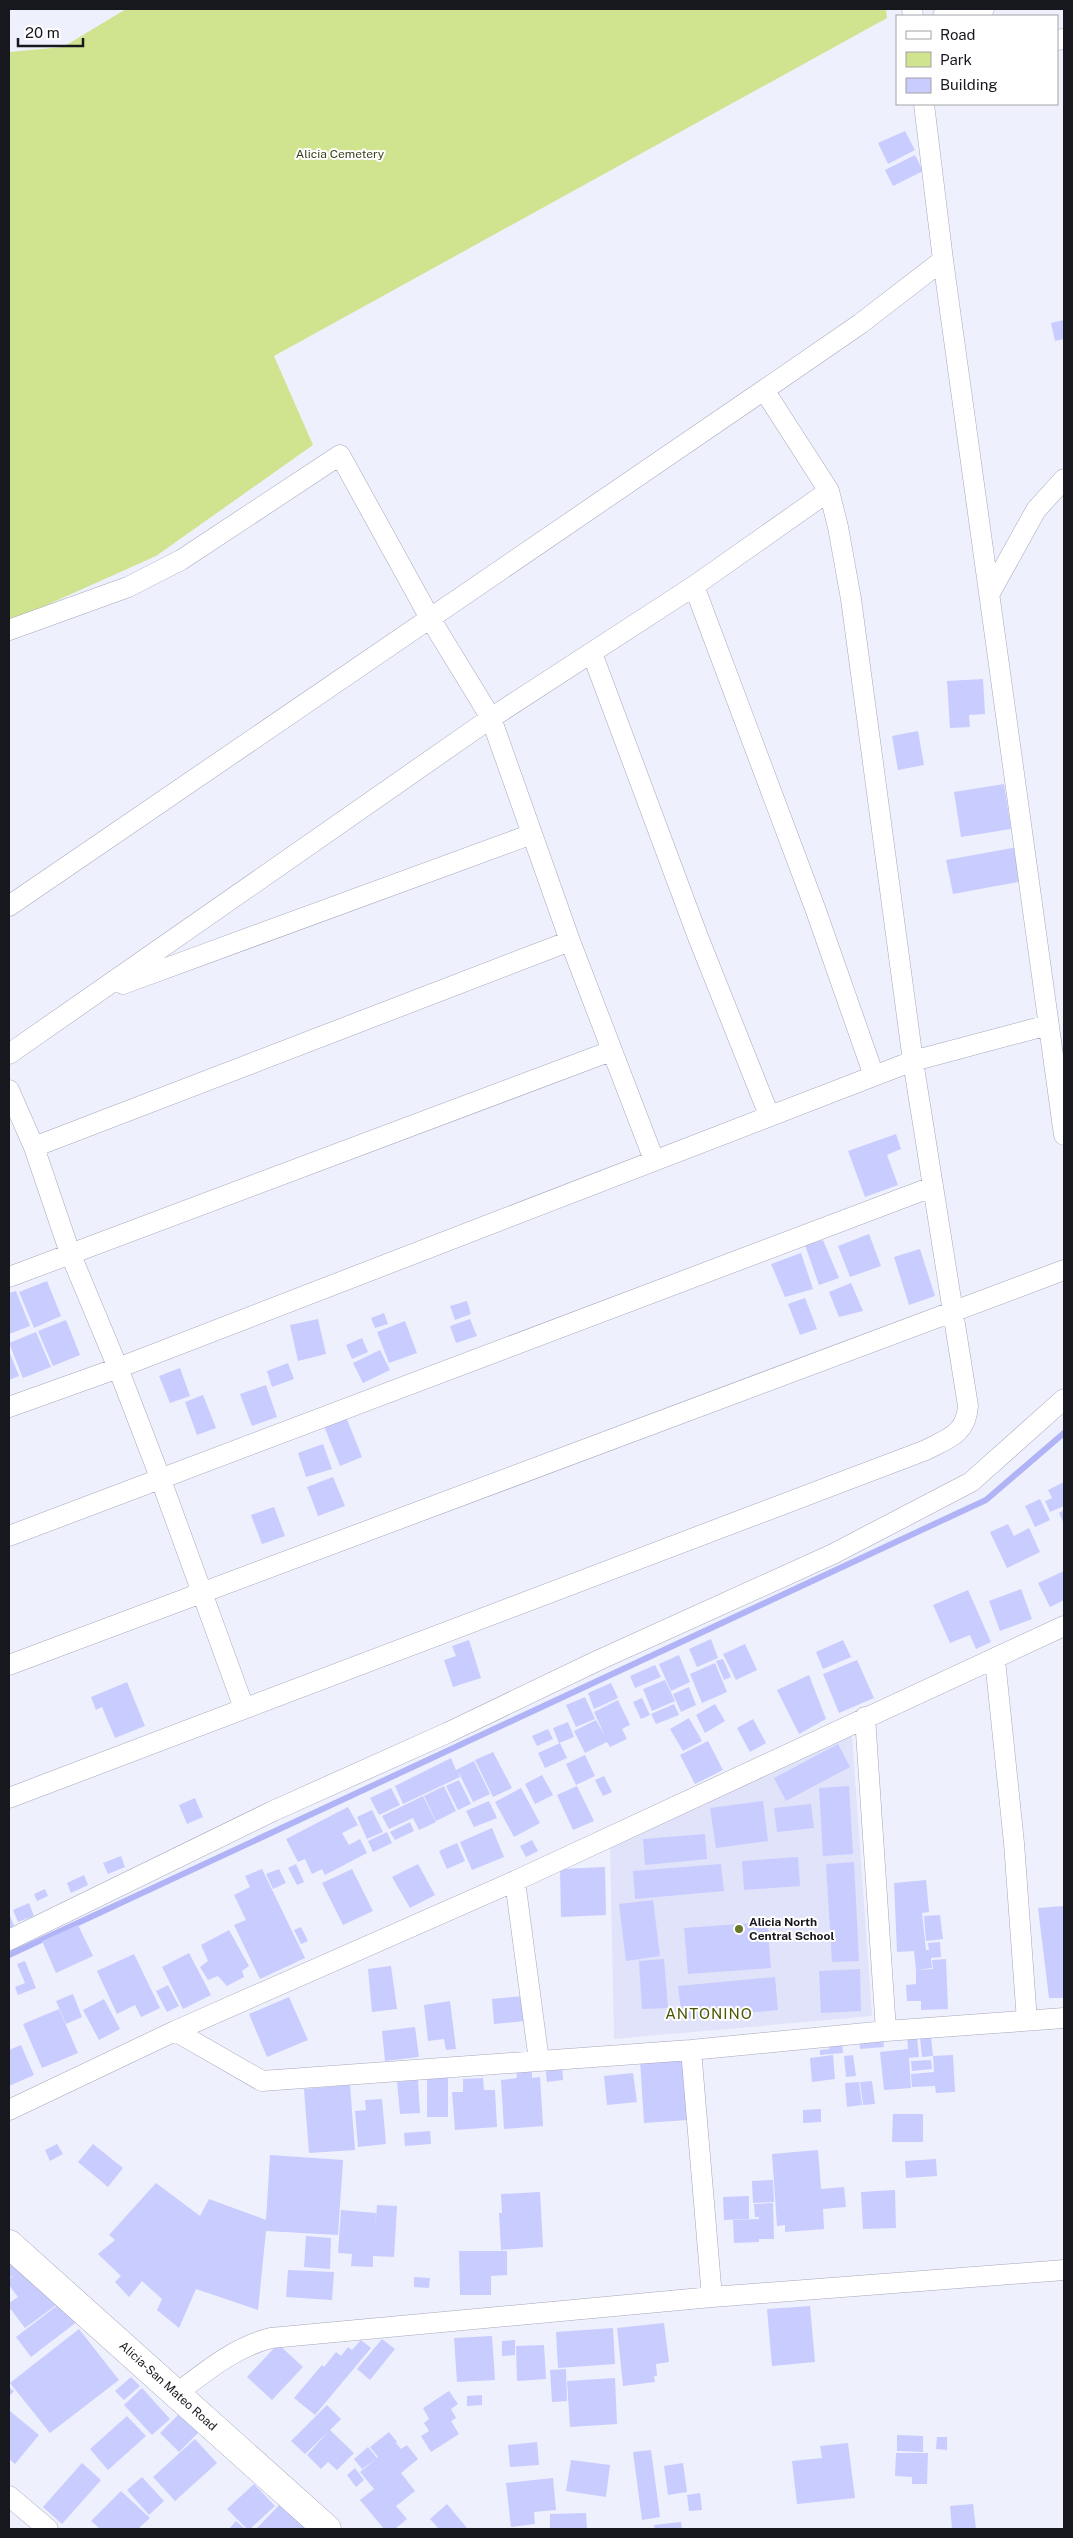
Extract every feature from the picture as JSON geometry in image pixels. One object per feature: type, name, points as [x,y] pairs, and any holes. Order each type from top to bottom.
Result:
[{"type":"main road","name":"Alicia-San Mateo Road","points":[[9,2244],[327,2529]]},
{"type":"street","points":[[950,15],[984,9]]},
{"type":"street","points":[[924,105],[943,260],[1064,1135]]},
{"type":"street","points":[[9,906],[431,620],[860,324],[943,260]]},
{"type":"street","points":[[9,1798],[926,1450],[959,1432],[967,1419],[968,1406],[913,1061],[851,599],[838,527],[829,491],[764,390]]},
{"type":"street","points":[[9,630],[128,587],[181,560],[340,455],[431,620],[491,718],[570,941],[654,1160]]},
{"type":"street","points":[[990,593],[1036,510],[1064,479]]},
{"type":"street","points":[[9,1054],[491,718],[694,586],[829,491]]},
{"type":"street","points":[[694,586],[811,899],[874,1076]]},
{"type":"street","points":[[592,653],[698,937],[769,1115]]},
{"type":"street","points":[[96,994],[532,834]]},
{"type":"street","points":[[34,1147],[570,941]]},
{"type":"street","points":[[9,1407],[118,1368],[913,1061],[1048,1025]]},
{"type":"street","points":[[9,1277],[611,1051]]},
{"type":"street","points":[[9,1090],[34,1147],[70,1253],[118,1368],[161,1480],[244,1708]]},
{"type":"street","points":[[9,1536],[932,1187]]},
{"type":"street","points":[[9,1665],[1064,1270]]},
{"type":"street","points":[[9,1940],[274,1811],[439,1737],[599,1660],[833,1554],[971,1482],[1064,1399]]},
{"type":"street","points":[[9,2110],[175,2031],[515,1881],[865,1717],[995,1660],[1064,1626]]},
{"type":"street","points":[[995,1660],[1014,1843],[1028,2021]]},
{"type":"street","points":[[865,1717],[886,2031]]},
{"type":"street","points":[[515,1881],[539,2061]]},
{"type":"street","points":[[175,2031],[262,2081],[692,2050],[886,2031],[1064,2018]]},
{"type":"street","points":[[692,2050],[712,2297]]},
{"type":"street","points":[[176,2394],[238,2350],[251,2343],[272,2338],[712,2297],[1064,2270]]},
{"type":"street","points":[[9,2496],[48,2529]]},
{"type":"shaded area","name":"Alicia North Central School","points":[[852,1735],[872,2016],[614,2039],[610,1843]]},
{"type":"green space","name":"Alicia Cemetery","points":[[126,9],[886,9],[887,18],[274,356],[313,445],[156,556],[9,622],[9,52],[63,47]]},
{"type":"building","points":[[905,131],[915,150],[888,164],[878,143]]},
{"type":"building","points":[[915,155],[923,171],[893,186],[885,170]]},
{"type":"building","points":[[1064,320],[1064,339],[1055,341],[1051,323]]},
{"type":"building","points":[[983,679],[985,714],[969,715],[970,727],[950,728],[947,681]]},
{"type":"building","points":[[918,731],[924,765],[898,770],[892,736]]},
{"type":"building","points":[[1004,784],[1011,829],[961,837],[954,792]]},
{"type":"building","points":[[1018,847],[1024,881],[953,894],[946,860]]},
{"type":"building","points":[[896,1134],[901,1149],[887,1155],[898,1185],[865,1197],[848,1151]]},
{"type":"building","points":[[869,1234],[881,1266],[850,1277],[838,1246]]},
{"type":"building","points":[[823,1240],[839,1278],[819,1285],[805,1245]]},
{"type":"building","points":[[920,1249],[935,1296],[909,1305],[894,1257]]},
{"type":"building","points":[[801,1253],[813,1289],[785,1297],[771,1264]]},
{"type":"building","points":[[47,1281],[61,1316],[34,1328],[19,1292]]},
{"type":"building","points":[[851,1283],[863,1311],[839,1317],[829,1292]]},
{"type":"building","points":[[16,1291],[30,1326],[9,1334],[9,1293]]},
{"type":"building","points":[[805,1298],[817,1329],[800,1335],[788,1304]]},
{"type":"building","points":[[467,1301],[471,1314],[455,1320],[450,1306]]},
{"type":"building","points":[[384,1313],[388,1324],[375,1328],[371,1318]]},
{"type":"building","points":[[318,1319],[326,1354],[298,1361],[290,1325]]},
{"type":"building","points":[[470,1319],[477,1336],[456,1343],[450,1326]]},
{"type":"building","points":[[66,1320],[80,1355],[53,1366],[38,1331]]},
{"type":"building","points":[[405,1321],[417,1353],[389,1363],[377,1332]]},
{"type":"building","points":[[36,1332],[51,1367],[23,1378],[9,1343]]},
{"type":"building","points":[[362,1338],[368,1352],[352,1359],[346,1345]]},
{"type":"building","points":[[380,1350],[390,1370],[363,1383],[353,1363]]},
{"type":"building","points":[[9,1351],[19,1376],[9,1380]]},
{"type":"building","points":[[288,1363],[294,1379],[272,1387],[267,1371]]},
{"type":"building","points":[[180,1368],[190,1396],[170,1403],[159,1376]]},
{"type":"building","points":[[266,1385],[277,1417],[252,1426],[240,1394]]},
{"type":"building","points":[[203,1395],[216,1428],[197,1435],[185,1402]]},
{"type":"building","points":[[346,1417],[362,1457],[340,1466],[324,1426]]},
{"type":"building","points":[[323,1444],[332,1469],[306,1477],[298,1453]]},
{"type":"building","points":[[333,1477],[345,1506],[318,1516],[307,1487]]},
{"type":"building","points":[[1064,1482],[1064,1506],[1050,1512],[1045,1501],[1052,1498],[1048,1490]]},
{"type":"building","points":[[1040,1499],[1050,1520],[1035,1527],[1025,1506]]},
{"type":"building","points":[[274,1507],[285,1536],[262,1544],[251,1515]]},
{"type":"building","points":[[1064,1510],[1064,1524],[1059,1513]]},
{"type":"building","points":[[1008,1524],[1014,1536],[1029,1528],[1040,1552],[1007,1568],[990,1532]]},
{"type":"building","points":[[1064,1571],[1064,1600],[1050,1607],[1038,1583]]},
{"type":"building","points":[[1021,1589],[1032,1619],[1000,1631],[989,1601]]},
{"type":"building","points":[[968,1590],[991,1642],[976,1649],[970,1635],[950,1643],[933,1605]]},
{"type":"building","points":[[711,1639],[718,1658],[697,1667],[689,1649]]},
{"type":"building","points":[[469,1640],[481,1678],[453,1687],[444,1660],[456,1656],[452,1646]]},
{"type":"building","points":[[843,1640],[851,1657],[823,1669],[816,1652]]},
{"type":"building","points":[[745,1644],[757,1670],[736,1680],[723,1654]]},
{"type":"building","points":[[679,1655],[690,1682],[671,1691],[659,1664]]},
{"type":"building","points":[[723,1659],[731,1677],[724,1680],[716,1661]]},
{"type":"building","points":[[857,1660],[874,1698],[839,1713],[823,1674]]},
{"type":"building","points":[[715,1663],[727,1692],[702,1703],[690,1674]]},
{"type":"building","points":[[655,1665],[661,1677],[635,1688],[630,1676]]},
{"type":"building","points":[[809,1675],[826,1719],[799,1734],[777,1690]]},
{"type":"building","points":[[665,1680],[675,1701],[652,1711],[643,1689]]},
{"type":"building","points":[[127,1682],[145,1726],[115,1738],[102,1707],[96,1710],[91,1697]]},
{"type":"building","points":[[611,1683],[618,1698],[594,1709],[588,1693]]},
{"type":"building","points":[[689,1687],[696,1705],[681,1712],[673,1694]]},
{"type":"building","points":[[585,1697],[595,1719],[576,1727],[566,1705]]},
{"type":"building","points":[[642,1698],[650,1715],[641,1719],[633,1702]]},
{"type":"building","points":[[618,1700],[630,1725],[622,1729],[627,1739],[610,1747],[607,1742],[585,1753],[574,1731],[596,1720],[605,1736],[594,1712]]},
{"type":"building","points":[[674,1704],[679,1715],[656,1724],[651,1714]]},
{"type":"building","points":[[715,1704],[725,1721],[705,1733],[696,1715]]},
{"type":"building","points":[[689,1718],[702,1741],[683,1751],[670,1729]]},
{"type":"building","points":[[753,1719],[766,1743],[750,1752],[737,1728]]},
{"type":"building","points":[[568,1722],[574,1737],[559,1743],[553,1728]]},
{"type":"building","points":[[548,1729],[553,1739],[537,1746],[532,1736]]},
{"type":"building","points":[[708,1741],[723,1770],[695,1784],[680,1755]]},
{"type":"building","points":[[560,1743],[567,1758],[545,1768],[538,1753]]},
{"type":"building","points":[[838,1744],[850,1767],[786,1801],[774,1778]]},
{"type":"building","points":[[493,1752],[512,1788],[493,1797],[475,1760]]},
{"type":"building","points":[[585,1755],[595,1776],[576,1785],[566,1764]]},
{"type":"building","points":[[451,1758],[456,1770],[474,1761],[490,1794],[473,1802],[458,1771],[460,1777],[403,1804],[395,1786]]},
{"type":"building","points":[[542,1775],[553,1795],[535,1804],[525,1784]]},
{"type":"building","points":[[604,1776],[612,1792],[603,1796],[595,1780]]},
{"type":"building","points":[[459,1780],[471,1804],[458,1810],[446,1786]]},
{"type":"building","points":[[444,1786],[456,1811],[436,1821],[424,1796]]},
{"type":"building","points":[[577,1786],[594,1821],[573,1830],[557,1795]]},
{"type":"building","points":[[849,1786],[853,1854],[823,1856],[819,1788]]},
{"type":"building","points":[[391,1788],[400,1805],[379,1815],[370,1798]]},
{"type":"building","points":[[521,1788],[540,1823],[514,1837],[495,1802]]},
{"type":"building","points":[[423,1796],[436,1822],[419,1830],[413,1818],[389,1829],[382,1816]]},
{"type":"building","points":[[195,1798],[203,1817],[187,1824],[179,1805]]},
{"type":"building","points":[[489,1801],[497,1818],[474,1827],[466,1811]]},
{"type":"building","points":[[763,1801],[768,1841],[716,1848],[710,1808]]},
{"type":"building","points":[[811,1804],[814,1828],[777,1832],[774,1808]]},
{"type":"building","points":[[348,1807],[358,1825],[342,1833],[349,1845],[360,1839],[367,1853],[325,1875],[322,1869],[312,1874],[305,1859],[298,1862],[286,1839]]},
{"type":"building","points":[[372,1810],[383,1832],[367,1839],[357,1817]]},
{"type":"building","points":[[410,1822],[414,1831],[395,1840],[390,1832]]},
{"type":"building","points":[[492,1828],[504,1857],[472,1870],[460,1842]]},
{"type":"building","points":[[387,1832],[392,1843],[373,1852],[368,1841]]},
{"type":"building","points":[[705,1834],[707,1859],[645,1865],[643,1839]]},
{"type":"building","points":[[532,1840],[538,1851],[526,1857],[520,1846]]},
{"type":"building","points":[[457,1843],[465,1861],[447,1869],[439,1851]]},
{"type":"building","points":[[121,1856],[125,1867],[108,1874],[103,1863]]},
{"type":"building","points":[[798,1857],[800,1886],[744,1890],[742,1861]]},
{"type":"building","points":[[854,1862],[859,1961],[832,1962],[826,1864]]},
{"type":"building","points":[[296,1864],[304,1882],[297,1885],[288,1868]]},
{"type":"building","points":[[418,1864],[435,1895],[410,1908],[392,1877]]},
{"type":"building","points":[[721,1864],[724,1891],[635,1899],[633,1871]]},
{"type":"building","points":[[605,1867],[606,1915],[561,1917],[560,1869]]},
{"type":"building","points":[[262,1869],[305,1958],[260,1979],[234,1925],[246,1920],[234,1895],[250,1887],[245,1876]]},
{"type":"building","points":[[279,1869],[286,1883],[273,1889],[266,1874]]},
{"type":"building","points":[[352,1869],[373,1911],[343,1925],[322,1883]]},
{"type":"building","points":[[84,1875],[88,1885],[71,1893],[67,1883]]},
{"type":"building","points":[[926,1880],[929,1912],[922,1913],[926,1950],[929,1950],[928,1943],[940,1942],[941,1957],[931,1958],[932,1968],[916,1970],[914,1951],[897,1952],[894,1883]]},
{"type":"building","points":[[45,1889],[48,1896],[37,1901],[34,1894]]},
{"type":"building","points":[[653,1900],[660,1956],[626,1961],[619,1904]]},
{"type":"building","points":[[29,1903],[34,1916],[18,1922],[13,1910]]},
{"type":"building","points":[[1064,1906],[1064,1998],[1049,1998],[1038,1908]]},
{"type":"building","points":[[9,1913],[14,1926],[9,1928]]},
{"type":"building","points":[[940,1915],[943,1939],[926,1941],[924,1916]]},
{"type":"building","points":[[767,1922],[771,1968],[688,1974],[684,1928]]},
{"type":"building","points":[[78,1925],[93,1956],[56,1973],[42,1941]]},
{"type":"building","points":[[301,1927],[308,1941],[301,1944],[294,1930]]},
{"type":"building","points":[[229,1930],[249,1966],[242,1971],[244,1977],[227,1986],[218,1976],[208,1980],[200,1967],[208,1961],[201,1945]]},
{"type":"building","points":[[189,1953],[211,1995],[183,2009],[162,1967]]},
{"type":"building","points":[[134,1954],[160,2008],[141,2017],[135,2005],[117,2014],[97,1971]]},
{"type":"building","points":[[664,1959],[668,2008],[642,2009],[639,1961]]},
{"type":"building","points":[[946,1959],[948,2009],[921,2010],[921,2001],[907,2001],[906,1985],[916,1984],[916,1970],[933,1969],[932,1960]]},
{"type":"building","points":[[25,1961],[36,1988],[18,1995],[15,1987],[25,1983],[17,1964]]},
{"type":"building","points":[[391,1966],[397,2009],[372,2012],[368,1969]]},
{"type":"building","points":[[860,1969],[861,2011],[821,2013],[819,1971]]},
{"type":"building","points":[[775,1977],[778,2010],[682,2019],[678,1986]]},
{"type":"building","points":[[168,1985],[179,2006],[167,2012],[156,1991]]},
{"type":"building","points":[[73,1994],[82,2017],[66,2024],[56,2001]]},
{"type":"building","points":[[523,1996],[525,2021],[494,2024],[492,1999]]},
{"type":"building","points":[[289,1997],[308,2040],[267,2057],[249,2014]]},
{"type":"building","points":[[104,1999],[120,2029],[99,2040],[83,2010]]},
{"type":"building","points":[[450,2001],[456,2049],[446,2050],[444,2039],[428,2041],[424,2005]]},
{"type":"building","points":[[59,2009],[78,2053],[42,2068],[23,2024]]},
{"type":"building","points":[[415,2027],[419,2057],[385,2061],[382,2031]]},
{"type":"building","points":[[883,2036],[884,2047],[860,2049],[859,2038]]},
{"type":"building","points":[[917,2036],[919,2057],[909,2058],[911,2088],[884,2090],[880,2052],[908,2049],[907,2037]]},
{"type":"building","points":[[931,2037],[933,2056],[922,2057],[920,2038]]},
{"type":"building","points":[[842,2040],[843,2053],[820,2055],[820,2050],[829,2049],[828,2042]]},
{"type":"building","points":[[21,2045],[34,2075],[9,2086],[9,2050]]},
{"type":"building","points":[[833,2055],[835,2079],[812,2082],[810,2058]]},
{"type":"building","points":[[853,2055],[856,2076],[846,2077],[844,2056]]},
{"type":"building","points":[[953,2055],[955,2092],[936,2093],[935,2086],[912,2087],[911,2074],[934,2072],[933,2056]]},
{"type":"building","points":[[684,2058],[688,2120],[644,2123],[640,2060]]},
{"type":"building","points":[[931,2060],[932,2069],[912,2071],[911,2061]]},
{"type":"building","points":[[562,2064],[563,2080],[547,2082],[545,2065]]},
{"type":"building","points":[[532,2070],[532,2078],[540,2077],[543,2126],[504,2129],[501,2080],[517,2078],[516,2071]]},
{"type":"building","points":[[633,2073],[637,2102],[607,2105],[604,2076]]},
{"type":"building","points":[[427,2077],[448,2077],[448,2117],[427,2117]]},
{"type":"building","points":[[483,2078],[484,2090],[495,2090],[497,2127],[455,2130],[452,2092],[463,2092],[463,2079]]},
{"type":"building","points":[[418,2080],[420,2113],[400,2114],[397,2082]]},
{"type":"building","points":[[872,2081],[875,2104],[863,2105],[860,2082]]},
{"type":"building","points":[[859,2082],[862,2105],[847,2107],[845,2083]]},
{"type":"building","points":[[350,2085],[355,2150],[309,2153],[304,2089]]},
{"type":"building","points":[[382,2099],[386,2144],[358,2147],[355,2111],[366,2110],[365,2100]]},
{"type":"building","points":[[821,2109],[821,2122],[803,2123],[803,2110]]},
{"type":"building","points":[[893,2114],[923,2114],[923,2142],[892,2142]]},
{"type":"building","points":[[430,2131],[431,2144],[405,2146],[404,2133]]},
{"type":"building","points":[[57,2144],[63,2154],[50,2161],[45,2150]]},
{"type":"building","points":[[93,2144],[123,2168],[108,2187],[78,2162]]},
{"type":"building","points":[[818,2150],[821,2189],[844,2187],[846,2207],[823,2209],[824,2229],[785,2232],[785,2225],[777,2226],[772,2154]]},
{"type":"building","points":[[270,2155],[343,2160],[338,2235],[266,2231],[258,2310],[196,2289],[179,2328],[157,2310],[162,2299],[142,2281],[129,2297],[115,2282],[121,2276],[98,2254],[115,2240],[109,2235],[156,2183],[200,2216],[209,2199],[266,2220]]},
{"type":"building","points":[[936,2159],[937,2176],[906,2178],[905,2161]]},
{"type":"building","points":[[773,2180],[774,2202],[753,2203],[752,2181]]},
{"type":"building","points":[[895,2190],[896,2228],[863,2229],[861,2192]]},
{"type":"building","points":[[540,2192],[543,2247],[501,2250],[499,2213],[502,2213],[501,2194]]},
{"type":"building","points":[[749,2196],[749,2219],[724,2220],[723,2197]]},
{"type":"building","points":[[773,2203],[774,2239],[734,2243],[733,2220],[759,2219],[759,2217],[755,2217],[754,2204]]},
{"type":"building","points":[[377,2205],[397,2206],[394,2257],[373,2256],[373,2267],[351,2266],[352,2254],[338,2253],[341,2210],[376,2213],[375,2230]]},
{"type":"building","points":[[306,2236],[331,2238],[330,2269],[304,2267]]},
{"type":"building","points":[[459,2251],[507,2251],[507,2275],[491,2276],[491,2295],[460,2295]]},
{"type":"building","points":[[9,2258],[59,2303],[25,2328],[9,2307],[9,2303],[18,2297],[9,2285],[9,2279],[16,2274],[9,2278]]},
{"type":"building","points":[[288,2270],[334,2272],[332,2300],[286,2297]]},
{"type":"building","points":[[414,2277],[430,2278],[429,2288],[414,2287]]},
{"type":"building","points":[[63,2301],[78,2321],[31,2357],[16,2337]]},
{"type":"building","points":[[810,2306],[815,2362],[772,2366],[767,2309]]},
{"type":"building","points":[[664,2323],[669,2362],[656,2364],[657,2376],[654,2376],[655,2382],[623,2386],[617,2328]]},
{"type":"building","points":[[613,2328],[615,2364],[558,2368],[556,2332]]},
{"type":"building","points":[[79,2329],[119,2380],[50,2433],[10,2383]]},
{"type":"building","points":[[492,2336],[495,2380],[457,2382],[454,2338]]},
{"type":"building","points":[[382,2339],[395,2349],[370,2380],[357,2369]]},
{"type":"building","points":[[361,2340],[371,2348],[315,2415],[294,2398],[322,2365],[324,2367],[336,2352],[341,2356],[348,2347],[352,2350]]},
{"type":"building","points":[[515,2340],[515,2355],[502,2356],[502,2341]]},
{"type":"building","points":[[278,2344],[303,2367],[272,2400],[247,2377]]},
{"type":"building","points":[[544,2345],[546,2379],[517,2381],[516,2346]]},
{"type":"building","points":[[566,2369],[567,2401],[552,2402],[550,2370]]},
{"type":"building","points":[[131,2377],[140,2386],[124,2400],[115,2391]]},
{"type":"building","points":[[615,2378],[617,2424],[570,2427],[567,2381]]},
{"type":"building","points":[[9,2387],[14,2391],[9,2397]]},
{"type":"building","points":[[142,2388],[170,2419],[152,2435],[124,2405]]},
{"type":"building","points":[[449,2391],[458,2404],[451,2409],[456,2418],[451,2421],[459,2434],[431,2452],[421,2436],[429,2431],[424,2423],[429,2419],[423,2408]]},
{"type":"building","points":[[482,2395],[482,2405],[467,2406],[467,2396]]},
{"type":"building","points":[[327,2405],[341,2419],[330,2430],[354,2453],[337,2470],[328,2462],[321,2469],[307,2455],[328,2432],[305,2454],[291,2441]]},
{"type":"building","points":[[10,2411],[39,2435],[15,2464],[9,2459]]},
{"type":"building","points":[[180,2413],[199,2432],[179,2452],[160,2433]]},
{"type":"building","points":[[127,2416],[146,2436],[108,2470],[90,2449]]},
{"type":"building","points":[[389,2432],[397,2442],[392,2446],[396,2443],[401,2449],[407,2445],[418,2459],[401,2473],[415,2491],[396,2506],[407,2519],[395,2529],[384,2529],[360,2500],[374,2489],[360,2472],[378,2457],[370,2447]]},
{"type":"building","points":[[897,2435],[923,2436],[923,2452],[897,2451]]},
{"type":"building","points":[[937,2437],[947,2437],[947,2450],[936,2449]]},
{"type":"building","points":[[195,2439],[217,2463],[175,2501],[153,2477]]},
{"type":"building","points":[[537,2442],[539,2465],[510,2467],[508,2445]]},
{"type":"building","points":[[848,2443],[855,2498],[797,2504],[792,2461],[822,2458],[820,2446]]},
{"type":"building","points":[[368,2447],[377,2458],[362,2469],[354,2459]]},
{"type":"building","points":[[651,2450],[660,2517],[642,2520],[633,2452]]},
{"type":"building","points":[[896,2453],[928,2453],[927,2484],[912,2484],[912,2477],[895,2476]]},
{"type":"building","points":[[571,2460],[610,2465],[606,2497],[566,2491]]},
{"type":"building","points":[[82,2463],[101,2480],[62,2524],[43,2507]]},
{"type":"building","points":[[683,2463],[687,2492],[668,2495],[664,2466]]},
{"type":"building","points":[[355,2468],[364,2480],[356,2487],[347,2475]]},
{"type":"building","points":[[142,2477],[164,2501],[149,2515],[127,2490]]},
{"type":"building","points":[[553,2478],[556,2510],[534,2512],[535,2524],[511,2527],[506,2483]]},
{"type":"building","points":[[254,2484],[275,2506],[250,2529],[247,2529],[227,2509]]},
{"type":"building","points":[[121,2491],[150,2518],[138,2529],[100,2529],[91,2521]]},
{"type":"building","points":[[700,2493],[702,2510],[689,2511],[687,2495]]},
{"type":"building","points":[[284,2500],[314,2529],[256,2529]]},
{"type":"building","points":[[447,2504],[467,2528],[439,2529],[430,2519]]},
{"type":"building","points":[[973,2504],[976,2529],[952,2529],[950,2506]]},
{"type":"building","points":[[586,2513],[587,2529],[550,2529],[550,2514]]},
{"type":"building","points":[[236,2521],[245,2529],[229,2529]]},
{"type":"building","points":[[681,2522],[682,2529],[655,2529],[654,2525]]},
{"type":"waterway","points":[[9,1955],[986,1500],[1064,1433]]},
{"type":"place","name":"Alicia North Central School","points":[[739,1929]]},
{"type":"district","name":"ANTONINO","points":[[709,2014]]}]
